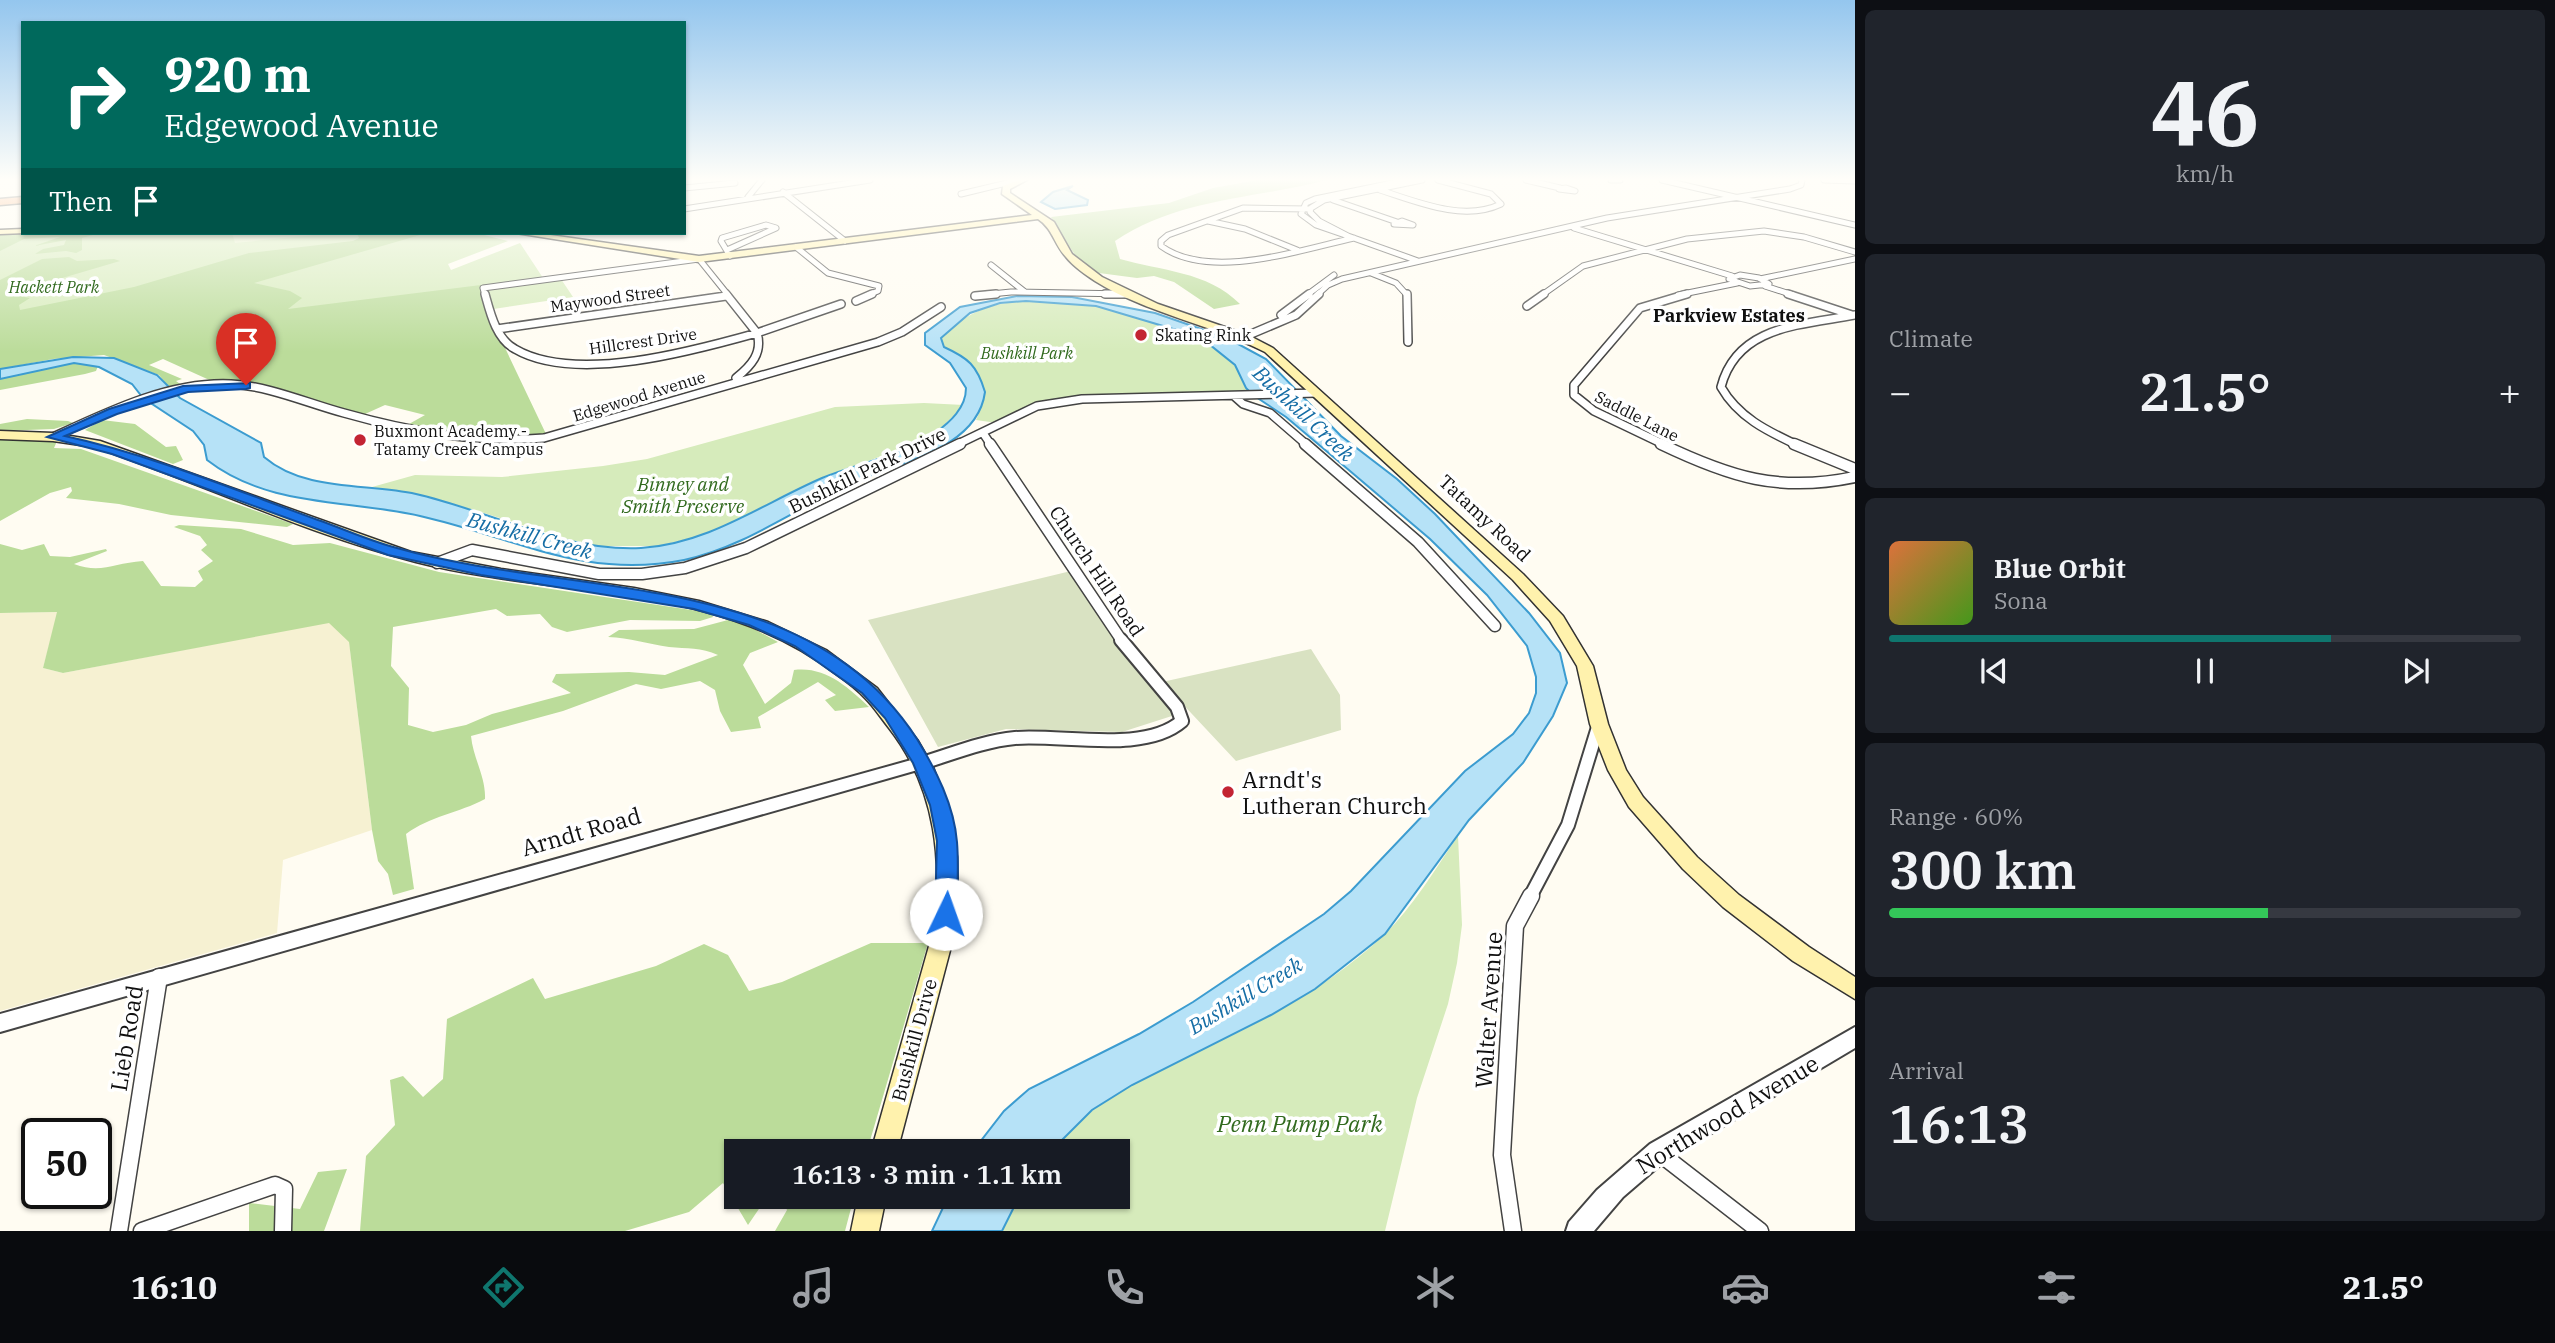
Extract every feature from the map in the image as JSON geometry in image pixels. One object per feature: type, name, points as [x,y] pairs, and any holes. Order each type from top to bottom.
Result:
[{"type":"main road","points":[[551,237],[699,259],[728,253],[873,237]]},
{"type":"main road","name":"Tatamy Road","points":[[1059,237],[1074,261],[1128,294],[1239,335],[1273,353],[1308,393],[1518,578],[1557,619],[1585,666],[1599,724],[1617,770],[1636,802],[1689,863],[1761,923],[1855,989]]},
{"type":"main road","name":"Bushkill Drive","points":[[0,435],[53,437],[116,451],[372,545],[437,563],[696,605],[762,625],[816,650],[868,689],[891,714],[922,763],[940,805],[947,841],[944,931],[888,1139]]},
{"type":"main road","points":[[865,1231],[870,1209]]},
{"type":"street","points":[[727,237],[722,239],[728,253],[758,237]]},
{"type":"street","points":[[841,237],[845,241]]},
{"type":"street","points":[[1165,237],[1161,241],[1162,248],[1182,258],[1220,263],[1297,250],[1349,237]]},
{"type":"street","points":[[1266,237],[1297,250]]},
{"type":"street","points":[[1352,237],[1418,261]]},
{"type":"street","points":[[1239,335],[1289,311],[1326,278],[1502,237]]},
{"type":"street","points":[[1239,335],[1300,313],[1335,281],[1524,237]]},
{"type":"street","points":[[1606,237],[1854,315]]},
{"type":"street","points":[[1527,306],[1583,266],[1700,237]]},
{"type":"street","points":[[1801,237],[1855,252]]},
{"type":"street","points":[[796,247],[828,274],[880,289],[856,301]]},
{"type":"street","points":[[699,259],[757,333],[760,347],[756,358],[746,370],[728,383]]},
{"type":"street","name":"Hillcrest Drive","points":[[699,259],[483,288],[497,329],[515,350],[544,360],[572,363],[652,356],[757,333],[806,319],[841,304]]},
{"type":"street","points":[[1735,279],[1760,279],[1855,259]]},
{"type":"street","points":[[992,265],[1025,292]]},
{"type":"street","points":[[1362,269],[1396,283],[1407,293],[1408,342]]},
{"type":"street","name":"Saddle Lane","points":[[1735,279],[1661,299],[1636,311],[1574,385],[1574,395],[1592,410],[1696,461],[1734,476],[1771,485],[1802,488],[1824,486],[1855,477]]},
{"type":"street","points":[[1760,279],[1769,284],[1765,286]]},
{"type":"street","points":[[975,296],[1025,292],[1128,294]]},
{"type":"street","name":"Maywood Street","points":[[497,329],[726,296]]},
{"type":"street","name":"Edgewood Avenue","points":[[53,437],[187,388],[246,385],[436,436],[503,442],[567,434],[728,383],[878,342],[892,337],[941,307]]},
{"type":"street","points":[[1854,315],[1769,334],[1746,343],[1732,357],[1721,387],[1731,405],[1756,424],[1855,469]]},
{"type":"street","name":"Bushkill Park Drive","points":[[437,563],[457,553],[472,550],[590,573],[639,574],[692,567],[746,548],[1023,411],[1052,402],[1308,393]]},
{"type":"street","points":[[1234,396],[1243,406],[1271,414],[1382,508],[1452,574],[1495,626]]},
{"type":"street","name":"Church Hill Road","points":[[983,433],[1128,650],[1177,707],[1182,718],[1180,726]]},
{"type":"street","name":"Walter Avenue","points":[[1513,1231],[1502,1154],[1514,926],[1567,825],[1599,724]]},
{"type":"street","name":"Arndt Road","points":[[0,1023],[1015,738],[1142,738],[1163,735],[1180,726]]},
{"type":"street","name":"Lieb Road","points":[[119,1231],[159,977]]},
{"type":"street","name":"Northwood Avenue","points":[[1578,1231],[1629,1173],[1658,1152],[1855,1037]]},
{"type":"street","points":[[1658,1152],[1760,1231]]},
{"type":"street","points":[[142,1231],[275,1185],[284,1189],[283,1231]]},
{"type":"shaded area","points":[[58,612],[43,668],[63,673],[329,622],[349,641],[372,830],[283,860],[277,933],[0,1011],[0,613]]},
{"type":"green space","points":[[0,237],[52,237],[24,239],[0,251]]},
{"type":"green space","name":"Hackett Park","points":[[22,237],[494,237],[508,241],[448,264],[451,270],[520,243],[545,281],[561,279],[573,297],[487,310],[464,290],[0,349],[0,245]]},
{"type":"green space","points":[[59,237],[84,237],[82,250],[76,253],[66,251],[35,254],[43,249],[64,245],[66,240],[34,246]]},
{"type":"green space","points":[[233,237],[291,237],[235,243]]},
{"type":"green space","points":[[412,237],[254,283],[290,291],[302,298],[288,309],[489,284],[481,288],[487,310],[546,434],[512,439],[477,430],[437,432],[409,424],[425,415],[385,405],[365,414],[216,383],[163,359],[149,365],[182,379],[176,381],[183,386],[170,389],[159,375],[104,355],[53,359],[0,369],[0,280],[42,259],[69,257],[77,261],[120,261],[8,294],[30,298],[19,305],[20,310],[134,287],[249,253],[353,241],[359,238]]},
{"type":"green space","points":[[1064,237],[1121,237],[1115,241],[1120,259],[1198,278],[1227,293],[1240,304],[1214,309],[1174,282],[1154,276],[1137,278],[1099,273],[1078,260]]},
{"type":"green space","name":"Bushkill Park","points":[[1066,301],[1110,308],[1154,320],[1195,337],[1234,365],[1251,393],[1033,404],[997,423],[976,420],[983,396],[979,376],[965,360],[944,347],[941,335],[972,314],[999,304]]},
{"type":"green space","points":[[74,363],[98,366],[96,371],[85,374],[0,390],[0,379]]},
{"type":"green space","name":"Binney and Smith Preserve","points":[[924,403],[964,405],[941,428],[921,441],[821,479],[708,534],[658,546],[588,546],[415,494],[372,487],[415,475],[502,477],[603,466],[647,459],[835,407]]},
{"type":"green space","points":[[27,419],[73,423],[54,429],[0,431],[0,424]]},
{"type":"green space","points":[[102,420],[135,424],[166,447],[176,446],[183,460],[173,464],[85,430]]},
{"type":"green space","points":[[0,439],[57,441],[54,448],[81,449],[293,524],[287,527],[171,515],[119,504],[66,498],[72,491],[71,487],[50,493],[0,521]]},
{"type":"green space","points":[[179,525],[241,529],[293,545],[330,543],[439,572],[711,613],[713,617],[700,621],[630,620],[567,632],[552,627],[540,614],[507,616],[496,609],[393,627],[391,666],[409,688],[408,725],[433,732],[466,725],[492,714],[571,693],[552,682],[556,674],[629,672],[665,675],[718,655],[700,649],[608,637],[619,630],[694,629],[728,620],[741,622],[778,642],[750,653],[743,665],[765,704],[791,683],[794,670],[805,670],[816,671],[835,680],[869,707],[835,711],[825,700],[836,695],[818,682],[758,717],[761,728],[731,732],[720,711],[715,690],[700,681],[661,689],[636,684],[563,711],[471,736],[484,783],[485,799],[425,823],[406,834],[414,889],[393,895],[388,874],[378,861],[372,830],[349,642],[329,623],[63,673],[43,668],[57,612],[0,613],[0,544],[22,550],[44,544],[50,556],[70,557],[106,549],[107,551],[74,564],[100,568],[143,561],[161,586],[195,587],[203,580],[198,571],[213,561],[201,550],[207,545],[200,536],[174,527]]},
{"type":"green space","points":[[1071,571],[1132,665],[1175,715],[1122,732],[1006,729],[938,747],[868,620]]},
{"type":"green space","points":[[1311,649],[1340,695],[1341,730],[1236,761],[1162,682]]},
{"type":"green space","name":"Penn Pump Park","points":[[1458,836],[1462,925],[1457,963],[1448,1004],[1417,1098],[1385,1231],[1002,1231],[1013,1209],[1130,1209],[1130,1139],[1062,1139],[1098,1107],[1125,1089],[1243,1030],[1316,988],[1384,935],[1423,887]]},
{"type":"green space","points":[[871,943],[928,943],[871,1139],[724,1139],[724,1185],[689,1212],[625,1231],[360,1231],[366,1156],[395,1125],[390,1080],[403,1076],[423,1097],[443,1079],[447,1019],[533,978],[545,999],[656,966],[704,944],[728,955],[749,991],[782,982]]},
{"type":"green space","points":[[347,1169],[324,1231],[249,1231],[249,1203],[300,1209],[318,1172]]},
{"type":"green space","points":[[738,1209],[759,1209],[748,1225]]},
{"type":"green space","points":[[851,1209],[845,1231],[775,1231],[787,1210]]},
{"type":"water","name":"Bushkill Creek","points":[[1017,296],[1072,297],[1155,313],[1227,338],[1266,359],[1341,436],[1397,479],[1435,514],[1529,613],[1560,653],[1567,683],[1553,716],[1523,763],[1469,820],[1385,934],[1315,989],[1271,1015],[1132,1085],[1092,1110],[1063,1139],[982,1139],[1004,1111],[1029,1089],[1139,1034],[1193,1002],[1324,914],[1351,891],[1465,771],[1513,734],[1529,713],[1536,693],[1536,677],[1527,646],[1487,595],[1430,539],[1286,417],[1253,395],[1246,388],[1235,365],[1200,337],[1096,306],[1026,301],[1000,303],[970,313],[941,338],[944,347],[965,359],[975,369],[985,392],[980,410],[970,425],[956,438],[921,457],[844,487],[732,544],[684,560],[648,565],[613,565],[581,560],[420,516],[309,500],[256,487],[207,460],[204,445],[193,431],[143,398],[132,384],[99,367],[74,363],[0,379],[0,369],[73,357],[114,358],[157,375],[180,398],[261,443],[264,457],[298,476],[337,485],[416,494],[583,544],[641,548],[666,545],[712,531],[822,478],[908,448],[935,433],[960,408],[966,388],[950,363],[925,345],[925,333],[960,307]]},
{"type":"water","points":[[942,1209],[1013,1209],[1002,1231],[932,1231]]},
{"type":"place","name":"Skating Rink","points":[[1141,335]]},
{"type":"place","name":"Buxmont Academy - Tatamy Creek Campus","points":[[360,440]]},
{"type":"place","name":"Arndt's Lutheran Church","points":[[1228,792]]},
{"type":"district","name":"Parkview Estates","points":[[1729,315]]},
{"type":"route","points":[[246,385],[219,384],[187,388],[113,411],[53,437],[96,444],[393,552],[437,563],[696,605],[737,615],[816,650],[880,701],[905,734],[929,777],[940,805],[947,841],[946,914]]}]
